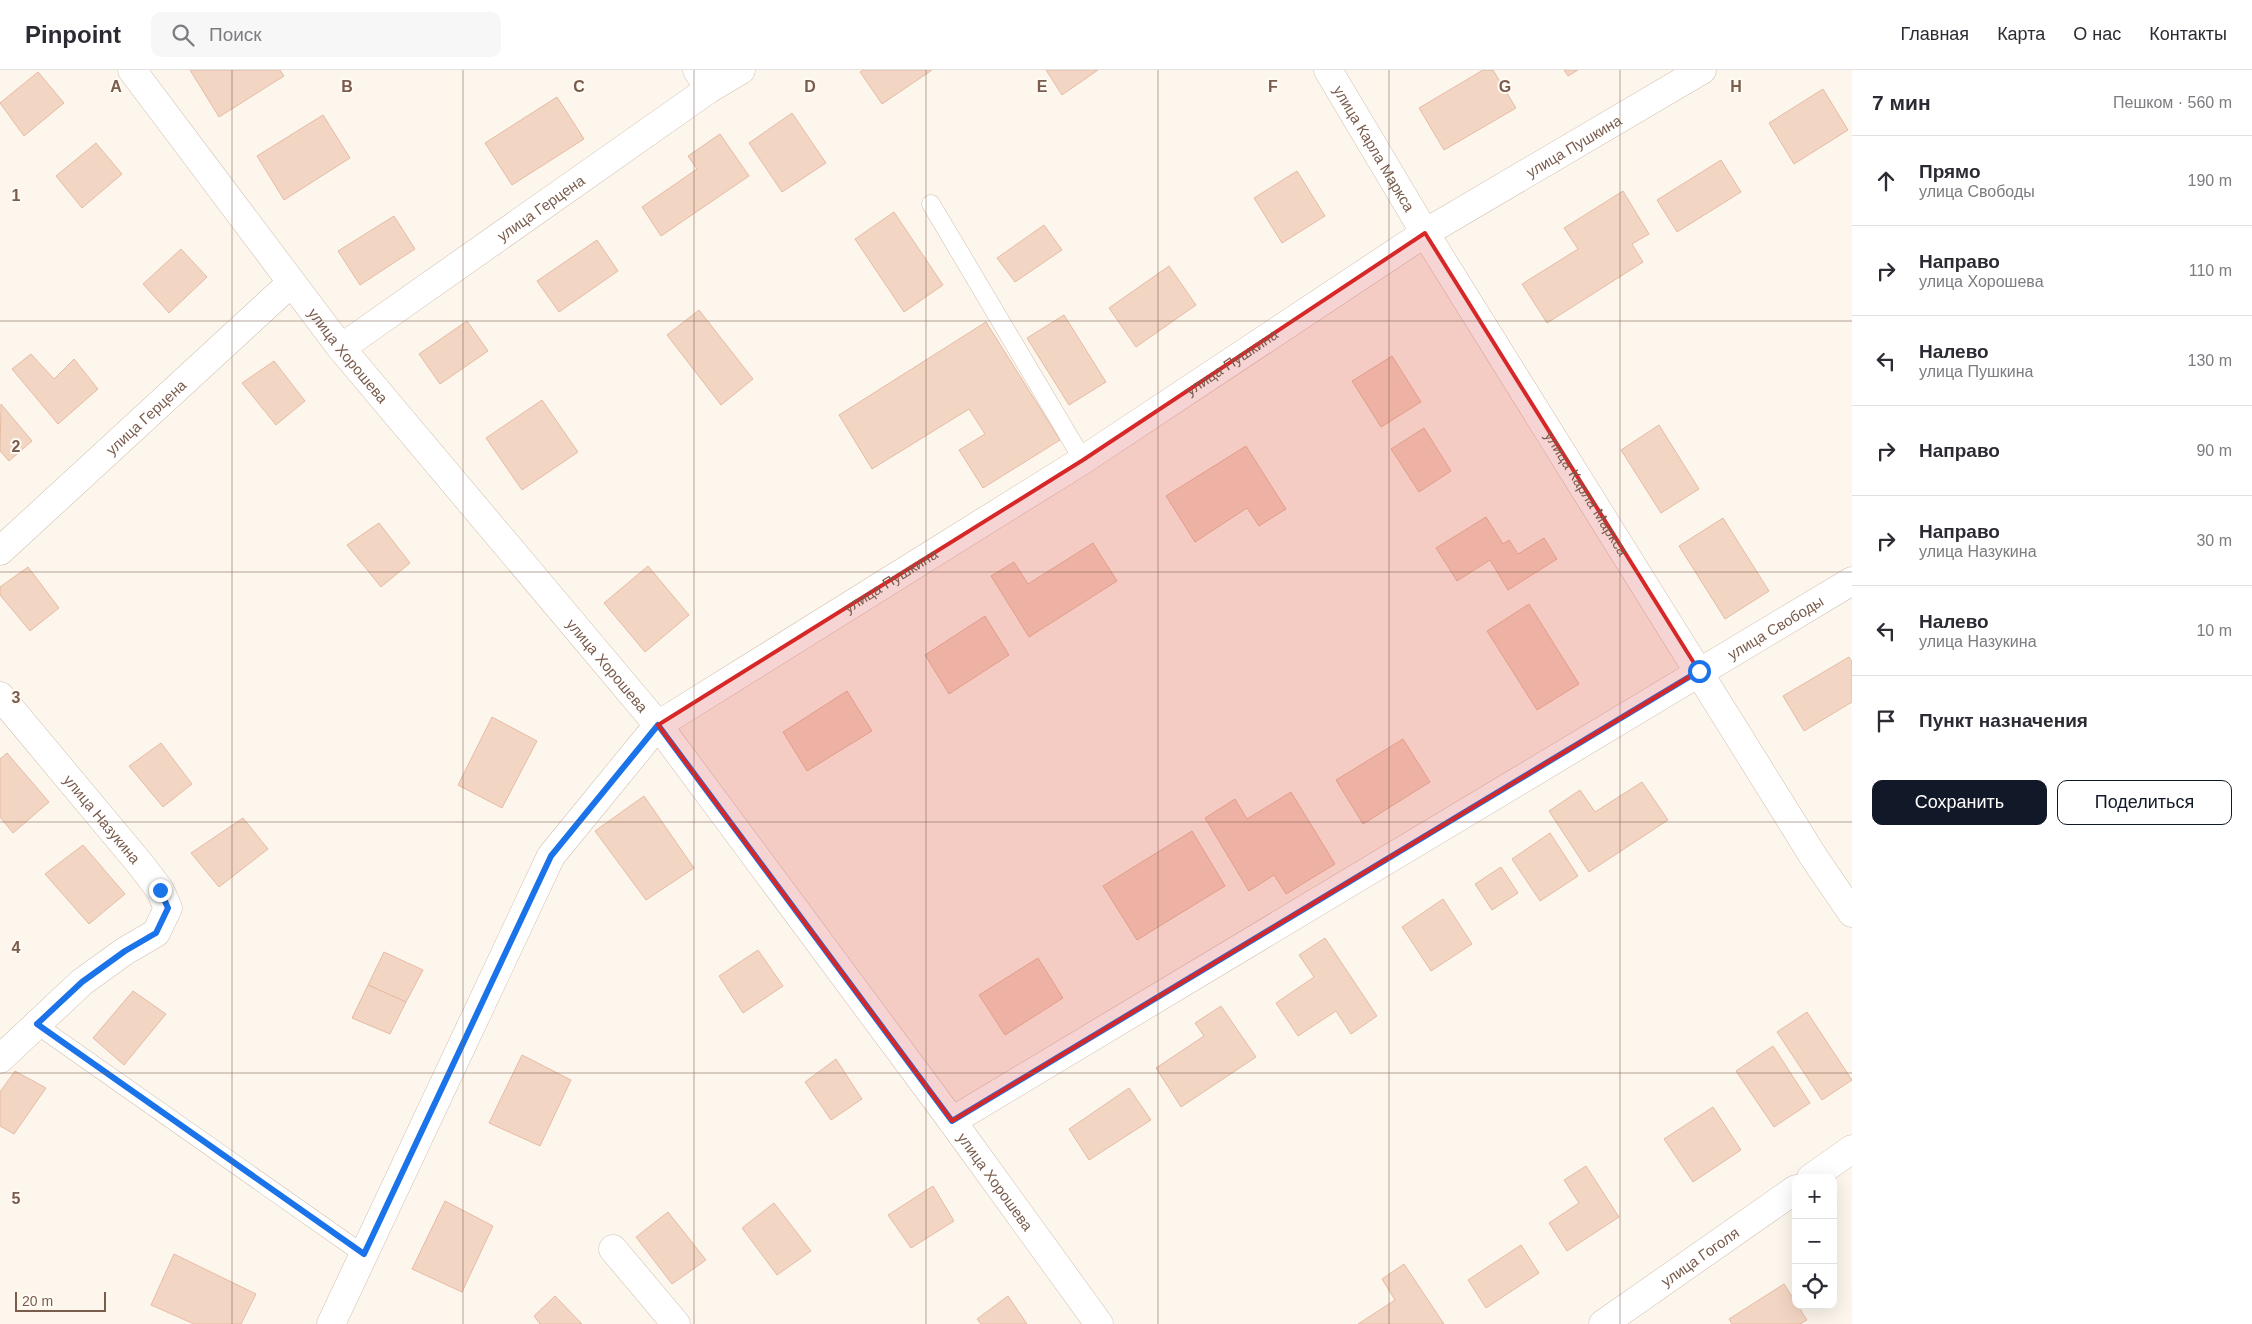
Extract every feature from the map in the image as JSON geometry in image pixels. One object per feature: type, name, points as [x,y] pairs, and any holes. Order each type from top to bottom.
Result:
[{"type":"street","name":"улица Хорошева","points":[[132,70],[341,348],[658,725],[952,1121],[1099,1324]]},
{"type":"street","name":"улица Герцена","points":[[341,348],[703,79],[741,70]]},
{"type":"street","name":"улица Карла Маркса","points":[[1328,70],[1425,233],[1815,859],[1852,913]]},
{"type":"street","name":"улица Пушкина","points":[[331,1324],[551,856],[658,725],[1083,460],[1425,233],[1702,70]]},
{"type":"street","name":"улица Герцена","points":[[0,551],[291,283]]},
{"type":"street","name":"улица Свободы","points":[[952,1121],[1699,671],[1852,581]]},
{"type":"street","name":"улица Назукина","points":[[0,696],[141,865],[160,890],[168,908],[156,933],[125,951],[82,982],[0,1059]]},
{"type":"street","points":[[1817,1174],[1852,1149]]},
{"type":"street","name":"улица Гоголя","points":[[1603,1324],[1792,1191]]},
{"type":"street","points":[[613,1249],[676,1324]]},
{"type":"lane","points":[[931,204],[1083,460]]},
{"type":"lane","points":[[37,1024],[364,1254]]},
{"type":"highlighted area","points":[[1425,233],[1699,671],[952,1121],[658,725],[1083,460]]},
{"type":"building","points":[[190,70],[280,70],[284,76],[219,117]]},
{"type":"building","points":[[863,70],[932,70],[882,104],[860,72]]},
{"type":"building","points":[[1046,70],[1098,70],[1062,95]]},
{"type":"building","points":[[1483,70],[1493,70],[1516,108],[1444,150],[1419,108]]},
{"type":"building","points":[[1564,70],[1578,70],[1568,76]]},
{"type":"building","points":[[38,72],[64,103],[24,136],[0,103]]},
{"type":"building","points":[[1823,89],[1848,130],[1794,164],[1769,123]]},
{"type":"building","points":[[557,97],[584,139],[512,185],[485,143]]},
{"type":"building","points":[[792,113],[826,163],[782,192],[749,143]]},
{"type":"building","points":[[323,115],[350,158],[284,200],[257,156]]},
{"type":"building","points":[[720,134],[749,176],[661,236],[642,207],[697,169],[688,156]]},
{"type":"building","points":[[96,143],[122,174],[82,208],[56,176]]},
{"type":"building","points":[[1721,160],[1741,192],[1677,232],[1657,200]]},
{"type":"building","points":[[1297,171],[1325,216],[1282,243],[1254,198]]},
{"type":"building","points":[[1623,191],[1649,234],[1632,244],[1643,262],[1547,323],[1522,284],[1578,249],[1564,228]]},
{"type":"building","points":[[894,212],[943,285],[904,312],[855,239]]},
{"type":"building","points":[[394,216],[415,249],[360,285],[338,251]]},
{"type":"building","points":[[1044,225],[1062,250],[1015,282],[997,258]]},
{"type":"building","points":[[597,240],[618,271],[559,312],[537,281]]},
{"type":"building","points":[[181,249],[207,277],[169,313],[143,284]]},
{"type":"building","points":[[1169,266],[1196,305],[1136,347],[1109,308]]},
{"type":"building","points":[[699,310],[753,379],[721,405],[667,335]]},
{"type":"building","points":[[1064,315],[1106,382],[1069,405],[1027,338]]},
{"type":"building","points":[[467,321],[488,351],[440,384],[419,354]]},
{"type":"building","points":[[986,322],[1060,440],[983,488],[959,450],[985,434],[969,409],[872,469],[839,415]]},
{"type":"building","points":[[31,354],[54,379],[74,359],[98,389],[58,424],[12,369]]},
{"type":"building","points":[[1392,356],[1421,402],[1381,427],[1352,381]]},
{"type":"building","points":[[274,361],[305,401],[276,425],[242,383]]},
{"type":"building","points":[[542,400],[578,452],[522,490],[486,438]]},
{"type":"building","points":[[1,404],[32,441],[9,461],[0,451]]},
{"type":"building","points":[[1659,425],[1699,489],[1661,513],[1621,450]]},
{"type":"building","points":[[1424,428],[1451,471],[1419,492],[1391,449]]},
{"type":"building","points":[[1246,446],[1286,509],[1259,526],[1247,508],[1195,542],[1166,496]]},
{"type":"building","points":[[1486,517],[1503,544],[1509,540],[1518,554],[1544,538],[1557,559],[1508,590],[1490,560],[1457,581],[1436,548]]},
{"type":"building","points":[[1723,518],[1769,591],[1725,619],[1679,546]]},
{"type":"building","points":[[379,523],[410,563],[381,587],[347,545]]},
{"type":"building","points":[[1093,543],[1117,581],[1029,637],[991,576],[1014,562],[1028,584]]},
{"type":"building","points":[[648,566],[689,615],[645,652],[604,603]]},
{"type":"building","points":[[28,567],[59,608],[30,631],[0,595],[0,587]]},
{"type":"building","points":[[1529,604],[1579,684],[1537,710],[1487,631]]},
{"type":"building","points":[[985,616],[1009,655],[949,694],[925,655]]},
{"type":"building","points":[[1849,657],[1852,662],[1852,702],[1804,731],[1783,696]]},
{"type":"building","points":[[847,691],[872,731],[807,771],[783,732]]},
{"type":"building","points":[[492,717],[537,741],[502,808],[458,785]]},
{"type":"building","points":[[1403,739],[1430,782],[1363,824],[1336,780]]},
{"type":"building","points":[[161,743],[192,784],[163,807],[129,766]]},
{"type":"building","points":[[7,753],[49,802],[13,833],[0,817],[0,759]]},
{"type":"building","points":[[1642,782],[1668,820],[1589,872],[1549,811],[1580,790],[1595,812]]},
{"type":"building","points":[[1291,792],[1335,864],[1286,894],[1274,875],[1249,891],[1205,818],[1235,799],[1247,819]]},
{"type":"building","points":[[644,796],[694,868],[646,900],[595,831]]},
{"type":"building","points":[[243,818],[268,849],[219,887],[191,853]]},
{"type":"building","points":[[1192,831],[1225,886],[1137,940],[1103,886]]},
{"type":"building","points":[[1550,833],[1578,876],[1540,901],[1512,859]]},
{"type":"building","points":[[83,845],[125,894],[89,924],[45,874]]},
{"type":"building","points":[[1501,867],[1518,893],[1492,910],[1475,884]]},
{"type":"building","points":[[1443,899],[1472,944],[1431,971],[1402,927]]},
{"type":"building","points":[[1325,938],[1377,1016],[1351,1034],[1336,1011],[1298,1036],[1276,1003],[1314,977],[1299,955]]},
{"type":"building","points":[[758,950],[783,986],[743,1013],[719,976]]},
{"type":"building","points":[[384,952],[423,970],[406,1002],[368,985]]},
{"type":"building","points":[[1038,958],[1063,998],[1005,1035],[979,995]]},
{"type":"building","points":[[368,985],[406,1002],[390,1034],[352,1018]]},
{"type":"building","points":[[133,991],[166,1014],[124,1065],[93,1038]]},
{"type":"building","points":[[1221,1006],[1256,1057],[1181,1107],[1156,1068],[1204,1036],[1195,1023]]},
{"type":"building","points":[[1807,1012],[1852,1080],[1822,1100],[1777,1032]]},
{"type":"building","points":[[1773,1046],[1810,1103],[1774,1127],[1736,1071]]},
{"type":"building","points":[[522,1055],[571,1080],[540,1146],[489,1123]]},
{"type":"building","points":[[836,1059],[862,1099],[831,1120],[805,1082]]},
{"type":"building","points":[[15,1071],[46,1088],[14,1134],[0,1126],[0,1092]]},
{"type":"building","points":[[1129,1088],[1151,1120],[1089,1160],[1069,1129]]},
{"type":"building","points":[[1713,1107],[1741,1150],[1693,1182],[1664,1139]]},
{"type":"building","points":[[1586,1166],[1619,1217],[1567,1251],[1549,1223],[1579,1203],[1564,1180]]},
{"type":"building","points":[[933,1186],[954,1221],[911,1248],[888,1215]]},
{"type":"building","points":[[445,1201],[493,1226],[462,1292],[412,1269]]},
{"type":"building","points":[[774,1203],[811,1251],[777,1275],[742,1228]]},
{"type":"building","points":[[668,1212],[706,1260],[672,1284],[636,1237]]},
{"type":"building","points":[[1521,1245],[1539,1273],[1486,1308],[1468,1280]]},
{"type":"building","points":[[174,1254],[256,1294],[241,1324],[194,1324],[151,1305]]},
{"type":"building","points":[[1404,1264],[1444,1324],[1358,1324],[1395,1300],[1382,1279]]},
{"type":"building","points":[[1784,1284],[1792,1297],[1792,1309],[1800,1309],[1807,1320],[1800,1324],[1732,1324],[1729,1319]]},
{"type":"building","points":[[555,1296],[582,1324],[540,1324],[534,1316]]},
{"type":"building","points":[[1008,1296],[1027,1324],[981,1324],[977,1319]]},
{"type":"route","points":[[160,890],[168,908],[156,933],[125,951],[82,982],[37,1024],[364,1254],[551,856],[658,725],[952,1121],[1699,671]]}]
